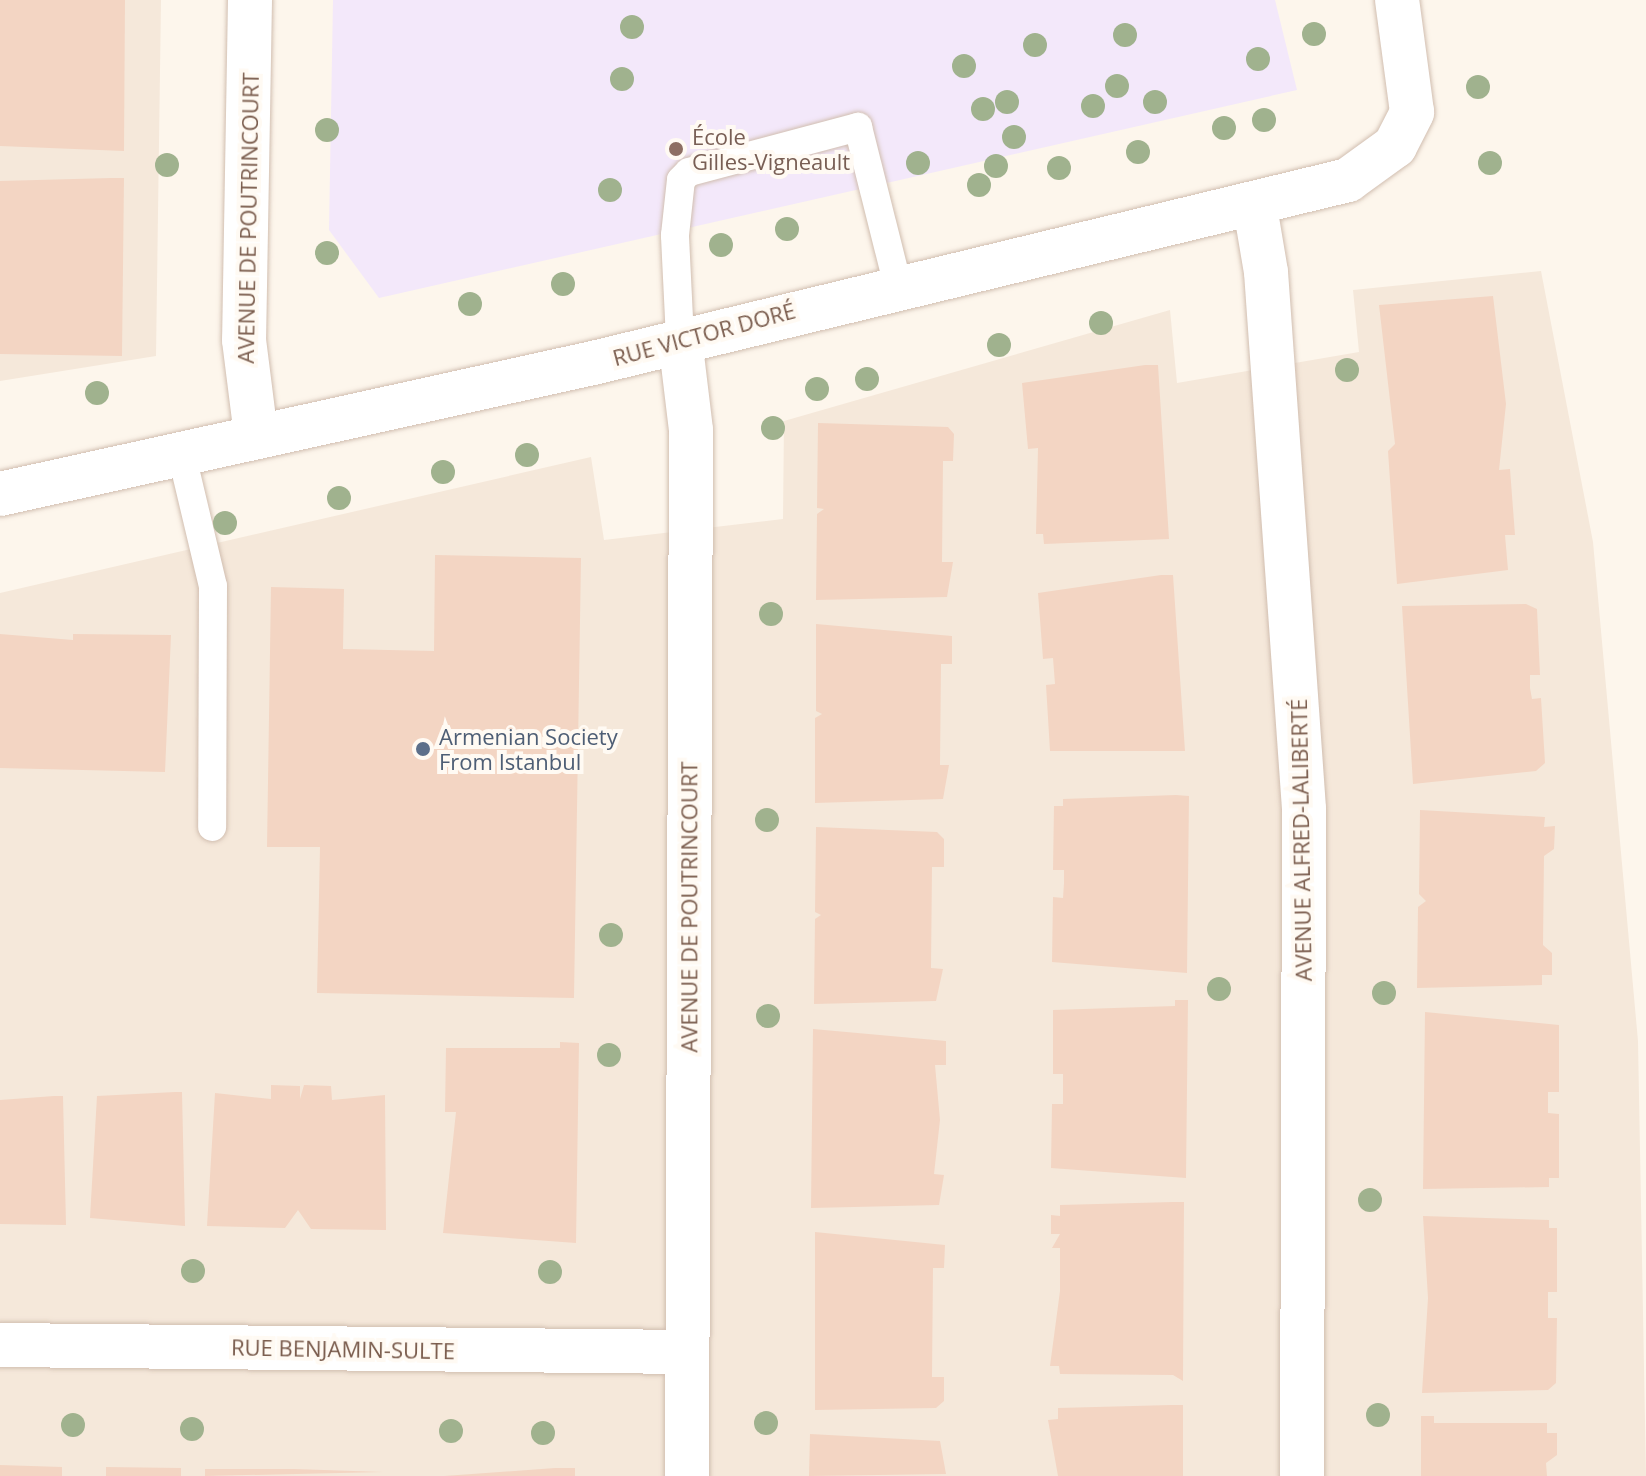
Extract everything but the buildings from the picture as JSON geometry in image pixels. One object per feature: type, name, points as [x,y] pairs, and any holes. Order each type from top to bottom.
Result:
[{"type":"street","name":"AVENUE DE POUTRINCOURT","points":[[250,0],[244,340],[256,435]]},
{"type":"street","name":"RUE VICTOR DORÉ","points":[[0,494],[680,339],[898,286],[1255,207],[1348,180],[1395,146],[1413,96],[1397,0]]},
{"type":"street","name":"AVENUE ALFRED-LALIBERTÉ","points":[[1255,207],[1266,272],[1304,809],[1302,1476]]},
{"type":"street","name":"AVENUE DE POUTRINCOURT","points":[[680,339],[691,430],[687,1476]]},
{"type":"street","name":"RUE BENJAMIN-SULTE","points":[[0,1345],[687,1352]]},
{"type":"lane","points":[[680,339],[675,235],[681,180],[689,172],[858,127],[898,286]]},
{"type":"lane","points":[[181,452],[213,586],[212,827]]},
{"type":"shaded area","points":[[0,0],[161,0],[156,356],[0,381]]},
{"type":"shaded area","name":"École Gilles-Vigneault","points":[[333,0],[1275,0],[1297,90],[379,298],[329,230]]},
{"type":"shaded area","points":[[1541,271],[1593,542],[1638,1041],[1646,1476],[0,1476],[0,593],[591,457],[604,540],[783,519],[784,421],[1170,310],[1177,383],[1359,352],[1353,290]]},
{"type":"place","name":"École Gilles-Vigneault","points":[[676,149]]},
{"type":"place","name":"Armenian Society From Istanbul","points":[[423,749]]}]
